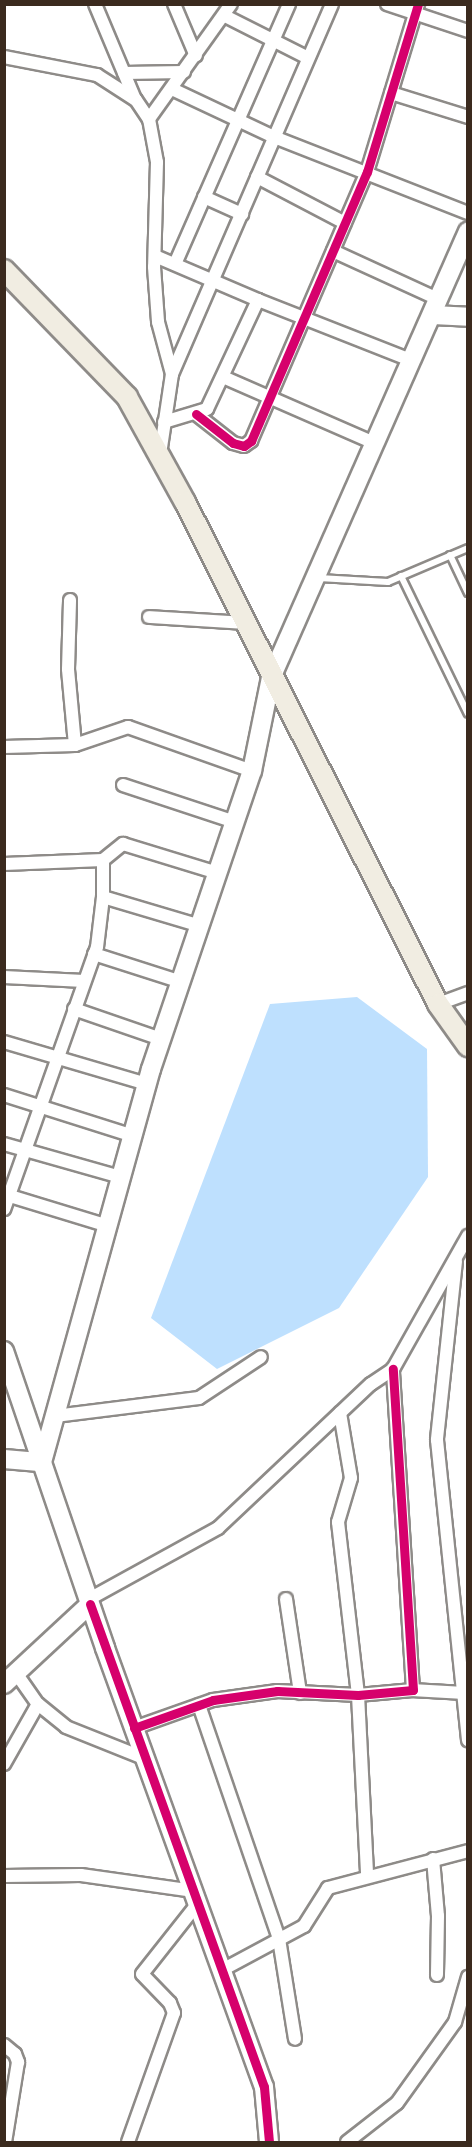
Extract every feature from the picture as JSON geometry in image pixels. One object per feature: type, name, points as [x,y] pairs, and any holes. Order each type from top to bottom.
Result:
[{"type":"main road","points":[[42,1462],[147,1084],[252,771],[271,678],[374,443],[413,361],[465,238]]},
{"type":"main road","points":[[4,270],[127,397],[438,1004],[468,1046]]},
{"type":"main road","points":[[436,308],[468,317]]},
{"type":"main road","points":[[4,1351],[89,1602],[264,2087],[268,2142]]},
{"type":"main road","points":[[4,1459],[42,1462]]},
{"type":"main road","points":[[8,1679],[89,1602]]},
{"type":"street","points":[[95,4],[136,100],[149,119],[157,162],[155,256],[158,322],[172,374]]},
{"type":"street","points":[[174,4],[196,56]]},
{"type":"street","points":[[175,264],[289,4]]},
{"type":"street","points":[[159,456],[172,374],[332,4]]},
{"type":"street","points":[[387,4],[416,10],[468,31]]},
{"type":"street","points":[[149,119],[228,10],[273,41],[308,58]]},
{"type":"street","points":[[196,414],[233,443],[244,446],[251,441],[367,172],[416,10]]},
{"type":"street","points":[[4,57],[97,75],[136,100]]},
{"type":"street","points":[[124,73],[184,72]]},
{"type":"street","points":[[171,89],[274,137],[468,213]]},
{"type":"street","points":[[391,93],[468,117]]},
{"type":"street","points":[[257,177],[345,223]]},
{"type":"street","points":[[204,197],[242,214]]},
{"type":"street","points":[[333,251],[436,308]]},
{"type":"street","points":[[155,256],[304,321],[413,361]]},
{"type":"street","points":[[164,422],[196,414],[212,402],[258,300]]},
{"type":"street","points":[[223,377],[374,443]]},
{"type":"street","points":[[70,600],[68,669],[75,745]]},
{"type":"street","points":[[149,617],[244,623]]},
{"type":"street","points":[[4,747],[75,745],[128,727],[252,771]]},
{"type":"street","points":[[123,786],[235,822]]},
{"type":"street","points":[[4,864],[103,860],[123,844],[218,873]]},
{"type":"street","points":[[4,1209],[56,1056],[94,954],[103,897],[103,860]]},
{"type":"street","points":[[103,897],[200,926]]},
{"type":"street","points":[[94,954],[181,982]]},
{"type":"street","points":[[4,977],[84,981]]},
{"type":"street","points":[[438,1004],[468,993]]},
{"type":"street","points":[[74,1009],[162,1039]]},
{"type":"street","points":[[4,1042],[147,1084]]},
{"type":"street","points":[[4,1095],[133,1136]]},
{"type":"street","points":[[4,1144],[121,1177]]},
{"type":"street","points":[[10,1196],[108,1226]]},
{"type":"street","points":[[89,1602],[218,1528],[340,1413],[393,1369],[468,1236]]},
{"type":"street","points":[[456,1257],[436,1440],[468,1740]]},
{"type":"street","points":[[55,1416],[199,1398],[261,1357]]},
{"type":"street","points":[[393,1369],[413,1690]]},
{"type":"street","points":[[340,1413],[351,1478],[339,1522],[358,1695],[367,1875]]},
{"type":"street","points":[[285,1599],[300,1693]]},
{"type":"street","points":[[8,1679],[66,1727],[146,1759]]},
{"type":"street","points":[[135,1728],[199,1705],[277,1692],[358,1695],[413,1690],[463,1693]]},
{"type":"street","points":[[4,1764],[38,1704]]},
{"type":"street","points":[[199,1705],[279,1939],[295,2038]]},
{"type":"street","points":[[222,1970],[308,1923],[328,1888],[367,1875],[468,1851]]},
{"type":"street","points":[[434,1859],[438,1916],[436,1975]]},
{"type":"street","points":[[4,1876],[81,1875],[196,1897],[142,1974],[171,2003],[174,2013],[128,2142]]},
{"type":"street","points":[[347,2142],[397,2103],[454,2022],[468,1977]]},
{"type":"street","points":[[4,2046],[15,2054],[18,2062],[5,2142]]},
{"type":"lane","points":[[316,578],[382,583],[468,548]]},
{"type":"lane","points":[[450,555],[468,593]]},
{"type":"lane","points":[[401,576],[468,714]]},
{"type":"water","points":[[357,997],[427,1049],[428,1177],[339,1308],[217,1369],[151,1318],[270,1004]]},
{"type":"cycle path","points":[[196,414],[233,443],[244,446],[251,441],[367,172],[418,4]]},
{"type":"cycle path","points":[[134,1728],[213,1700],[277,1691],[358,1695],[413,1690],[393,1369]]},
{"type":"cycle path","points":[[90,1604],[264,2087],[269,2142]]}]
